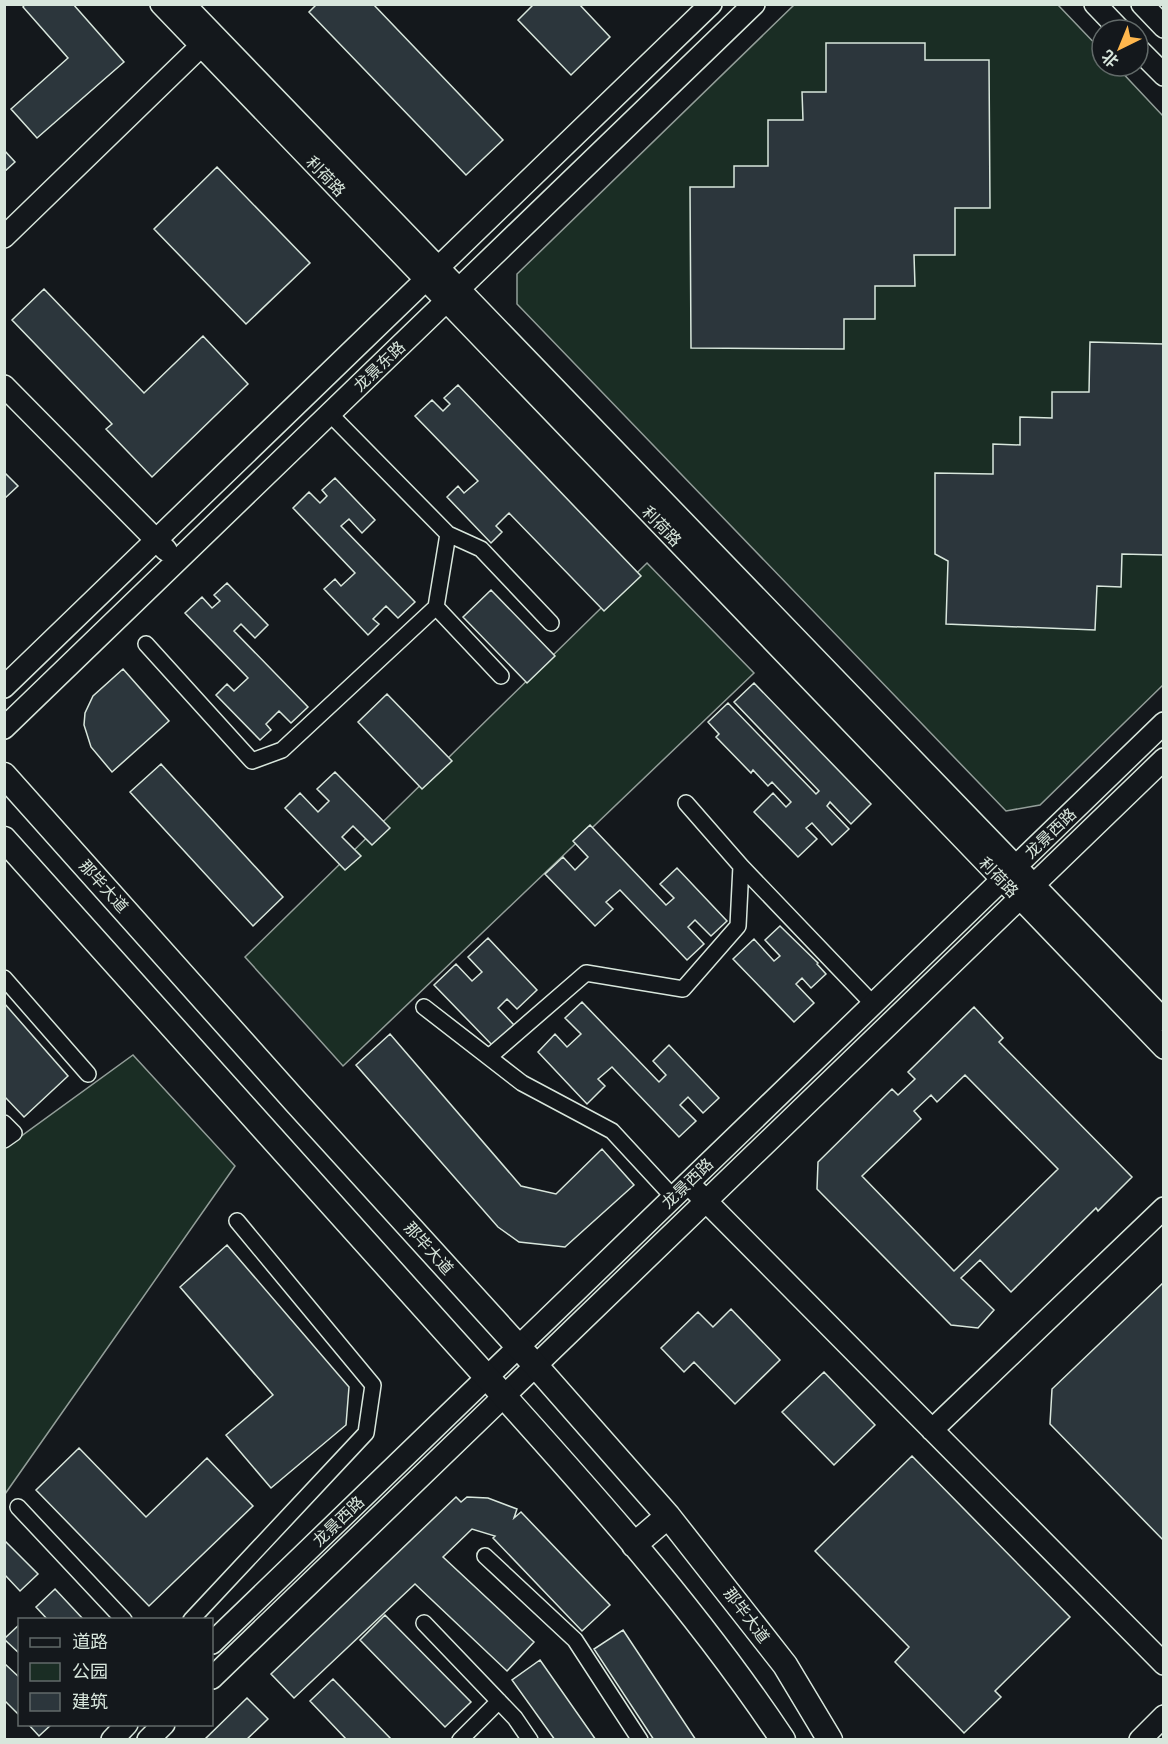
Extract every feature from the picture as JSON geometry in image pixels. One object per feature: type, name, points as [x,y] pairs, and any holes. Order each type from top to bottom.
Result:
[{"type":"main road","name":"利荷路","points":[[161,4],[432,274]]},
{"type":"main road","name":"利荷路","points":[[184,4],[432,274],[1008,873],[1164,1020]]},
{"type":"main road","name":"龙景东路","points":[[4,687],[711,4]]},
{"type":"main road","name":"龙景东路","points":[[4,728],[754,4]]},
{"type":"main road","points":[[1095,4],[1108,18]]},
{"type":"main road","points":[[1142,4],[1164,27]]},
{"type":"main road","points":[[4,237],[201,46]]},
{"type":"main road","points":[[1150,61],[1164,75]]},
{"type":"main road","points":[[4,386],[177,561]]},
{"type":"main road","name":"龙景西路","points":[[213,1642],[1164,723]]},
{"type":"main road","name":"龙景西路","points":[[213,1677],[1164,759]]},
{"type":"main road","name":"那毕大道","points":[[4,775],[303,1110],[536,1365],[668,1516],[785,1665],[830,1740]]},
{"type":"main road","points":[[4,839],[504,1396],[634,1545],[711,1637],[783,1740]]},
{"type":"main road","name":"利荷路","points":[[1027,892],[1164,1048]]},
{"type":"main road","points":[[680,1190],[706,1201],[1164,1664]]},
{"type":"main road","points":[[932,1430],[1164,1208]]},
{"type":"main road","points":[[634,1545],[668,1516]]},
{"type":"main road","points":[[1140,1740],[1164,1716]]},
{"type":"main road","points":[[112,1740],[126,1726]]},
{"type":"main road","points":[[148,1740],[163,1726]]},
{"type":"street","points":[[330,414],[448,534],[481,549],[551,623]]},
{"type":"street","points":[[146,644],[252,761],[282,750],[436,607],[448,534]]},
{"type":"street","points":[[436,607],[501,676]]},
{"type":"street","points":[[686,803],[741,866],[873,1004]]},
{"type":"street","points":[[489,1057],[586,973],[683,989],[738,926],[741,866]]},
{"type":"street","points":[[4,978],[88,1074]]},
{"type":"street","points":[[424,1007],[522,1083],[612,1131],[680,1190]]},
{"type":"street","points":[[4,1123],[14,1133],[4,1140]]},
{"type":"street","points":[[193,1618],[366,1434],[373,1385],[237,1221]]},
{"type":"street","points":[[18,1507],[122,1618]]},
{"type":"street","points":[[485,1556],[575,1640],[640,1740]]},
{"type":"street","points":[[424,1623],[515,1718],[530,1740]]},
{"type":"street","points":[[460,1740],[499,1701]]},
{"type":"green space","points":[[794,5],[1058,5],[1090,38],[1090,78],[1127,78],[1163,116],[1163,685],[1040,805],[1006,811],[517,304],[517,274]]},
{"type":"green space","points":[[647,563],[754,673],[343,1066],[245,957]]},
{"type":"green space","points":[[133,1055],[235,1166],[5,1494],[5,1148]]},
{"type":"building","points":[[25,4],[73,4],[124,62],[37,138],[11,109],[68,58],[23,7]]},
{"type":"building","points":[[317,4],[373,4],[503,140],[466,175],[309,12]]},
{"type":"building","points":[[534,4],[579,4],[610,37],[571,75],[518,20]]},
{"type":"building","points":[[826,43],[925,43],[925,60],[989,60],[990,208],[955,208],[955,255],[914,255],[915,286],[875,286],[875,319],[844,319],[844,349],[691,348],[690,187],[734,187],[734,166],[768,166],[768,120],[803,120],[802,92],[826,92]]},
{"type":"building","points":[[4,150],[15,162],[4,172]]},
{"type":"building","points":[[217,167],[310,263],[246,324],[154,229]]},
{"type":"building","points":[[44,289],[144,393],[203,336],[248,384],[152,477],[106,429],[112,424],[12,320]]},
{"type":"building","points":[[1090,342],[1164,344],[1164,555],[1122,554],[1121,587],[1097,586],[1095,630],[946,624],[948,561],[935,554],[935,473],[993,474],[993,444],[1020,445],[1020,417],[1052,418],[1052,392],[1089,392]]},
{"type":"building","points":[[458,385],[641,576],[604,611],[509,513],[496,526],[502,532],[491,543],[447,497],[458,486],[464,493],[478,481],[415,416],[432,400],[443,411],[450,404],[444,398]]},
{"type":"building","points":[[4,472],[18,486],[4,499]]},
{"type":"building","points":[[335,478],[375,520],[362,533],[349,519],[341,526],[415,602],[398,618],[386,606],[373,619],[379,624],[368,635],[324,589],[335,579],[341,586],[355,573],[293,508],[309,492],[320,503],[327,496],[322,490]]},
{"type":"building","points":[[227,583],[268,625],[255,638],[241,624],[234,631],[308,707],[291,723],[279,711],[266,724],[271,730],[260,740],[216,695],[227,684],[234,691],[248,678],[185,613],[202,597],[212,608],[220,601],[214,595]]},
{"type":"building","points":[[491,590],[555,656],[527,683],[463,617]]},
{"type":"building","points":[[123,669],[169,721],[112,772],[91,747],[84,725],[85,713],[93,696]]},
{"type":"building","points":[[754,683],[871,804],[851,824],[830,802],[827,806],[849,829],[832,845],[812,823],[806,828],[817,839],[798,857],[754,812],[773,793],[786,807],[791,802],[772,782],[768,786],[753,770],[751,773],[716,737],[719,734],[708,722],[728,703],[816,794],[819,791],[734,702]]},
{"type":"building","points":[[387,694],[452,761],[422,789],[358,722]]},
{"type":"building","points":[[161,764],[283,897],[253,926],[130,792]]},
{"type":"building","points":[[335,772],[390,828],[372,845],[353,826],[342,837],[361,856],[345,870],[285,808],[300,793],[318,812],[329,801],[317,789]]},
{"type":"building","points":[[590,825],[666,905],[674,898],[660,884],[677,868],[727,921],[711,936],[695,920],[688,927],[704,944],[687,960],[620,890],[606,902],[613,909],[595,926],[545,874],[563,857],[575,870],[588,857],[573,841]]},
{"type":"building","points":[[780,926],[818,963],[826,974],[811,988],[802,978],[796,984],[814,1003],[794,1022],[733,959],[754,939],[774,961],[780,956],[765,940]]},
{"type":"building","points":[[488,938],[537,990],[517,1009],[507,999],[498,1008],[514,1025],[493,1046],[434,985],[456,964],[472,981],[482,972],[468,957]]},
{"type":"building","points":[[582,1002],[659,1082],[666,1075],[653,1061],[669,1045],[719,1098],[703,1113],[688,1097],[680,1105],[696,1121],[679,1137],[612,1067],[598,1079],[605,1086],[587,1104],[538,1052],[555,1034],[567,1047],[581,1034],[565,1018]]},
{"type":"building","points":[[4,1003],[68,1076],[24,1117],[4,1096]]},
{"type":"building","points":[[974,1007],[1003,1038],[999,1042],[1132,1177],[1098,1211],[1096,1208],[1011,1292],[980,1260],[961,1278],[994,1310],[978,1328],[951,1325],[817,1189],[818,1162],[892,1089],[898,1095],[915,1079],[908,1072]],"holes":[[[965,1075],[1058,1169],[954,1271],[862,1176],[921,1119],[914,1111],[931,1095],[937,1102]]]},
{"type":"building","points":[[390,1034],[521,1186],[556,1194],[602,1149],[634,1185],[565,1247],[519,1242],[498,1227],[356,1065]]},
{"type":"building","points":[[227,1245],[349,1387],[346,1425],[271,1488],[226,1435],[273,1395],[180,1287]]},
{"type":"building","points":[[1164,1282],[1164,1541],[1050,1424],[1052,1389]]},
{"type":"building","points":[[731,1309],[780,1360],[735,1404],[694,1362],[684,1372],[661,1348],[698,1312],[713,1327]]},
{"type":"building","points":[[824,1372],[875,1425],[834,1465],[782,1412]]},
{"type":"building","points":[[79,1448],[146,1517],[207,1458],[253,1506],[149,1606],[36,1490]]},
{"type":"building","points":[[912,1456],[1070,1617],[995,1691],[1001,1697],[964,1733],[895,1662],[909,1647],[815,1551]]},
{"type":"building","points":[[456,1497],[461,1502],[467,1497],[488,1498],[517,1509],[514,1518],[521,1512],[610,1605],[582,1631],[493,1538],[495,1536],[472,1529],[443,1557],[534,1642],[507,1671],[415,1584],[294,1698],[271,1674]]},
{"type":"building","points":[[4,1540],[38,1574],[20,1591],[4,1574]]},
{"type":"building","points":[[55,1589],[82,1618],[46,1618],[36,1607]]},
{"type":"building","points":[[385,1615],[471,1702],[445,1727],[360,1640]]},
{"type":"building","points":[[18,1626],[18,1652],[4,1639]]},
{"type":"building","points":[[623,1630],[696,1740],[654,1740],[594,1649]]},
{"type":"building","points":[[540,1660],[596,1740],[555,1740],[512,1680]]},
{"type":"building","points":[[4,1663],[18,1676],[18,1714],[4,1700]]},
{"type":"building","points":[[333,1679],[392,1740],[347,1740],[310,1701]]},
{"type":"building","points":[[247,1698],[268,1719],[246,1740],[204,1740]]},
{"type":"building","points":[[30,1726],[50,1726],[39,1736]]}]
